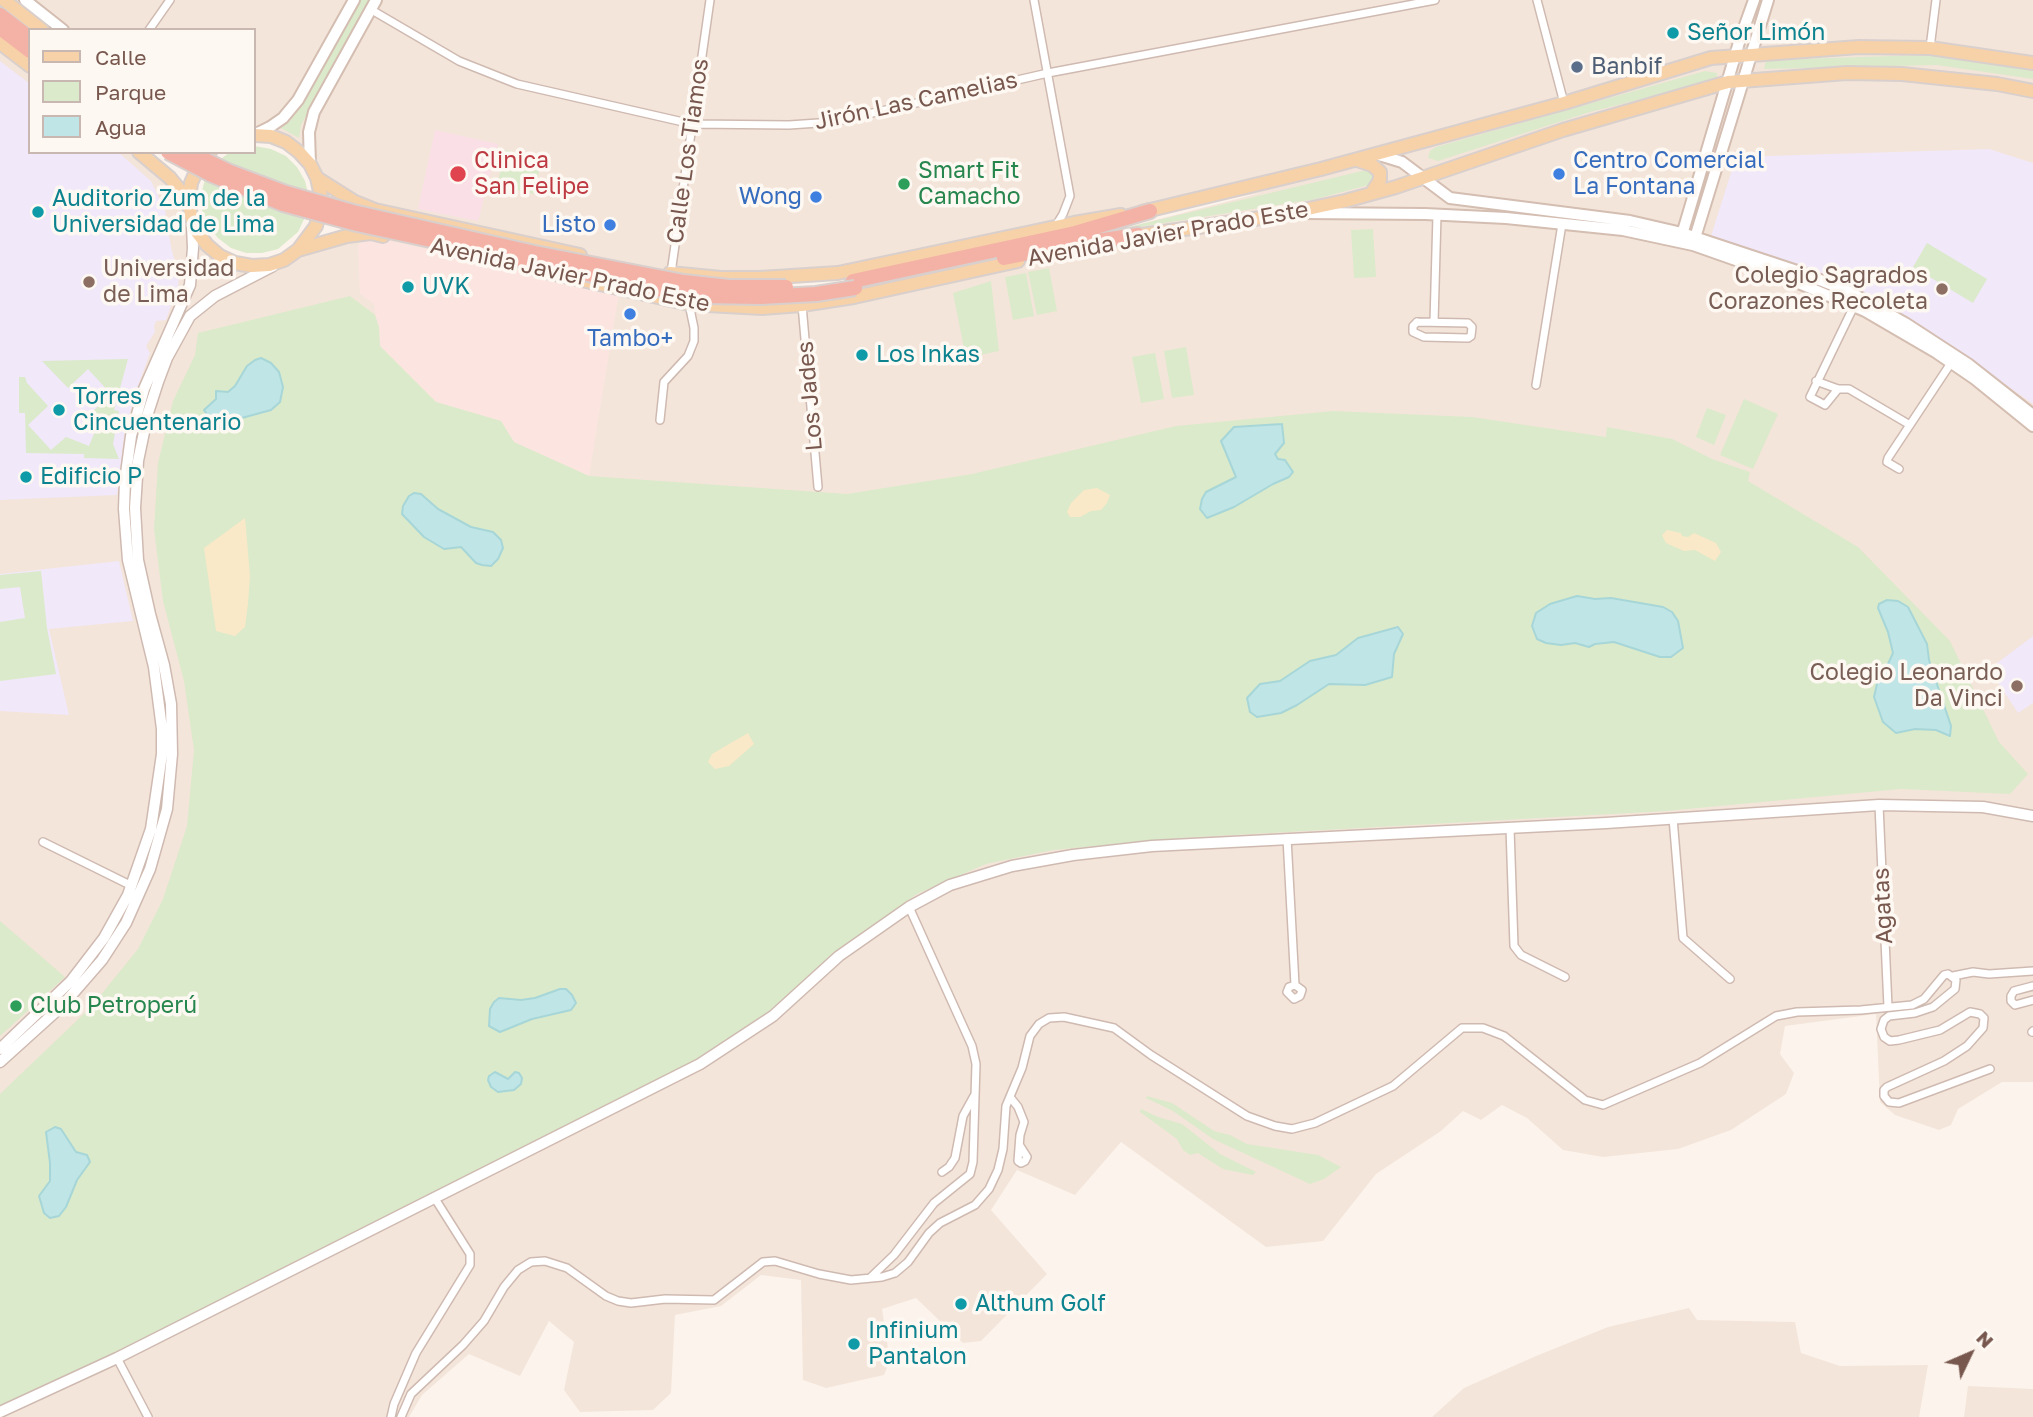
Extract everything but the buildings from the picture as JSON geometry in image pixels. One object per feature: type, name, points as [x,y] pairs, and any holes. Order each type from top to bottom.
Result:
[{"type":"highway","points":[[0,15],[28,36]]},
{"type":"highway","points":[[0,28],[28,49]]},
{"type":"highway","points":[[172,154],[212,175],[284,204],[357,224],[657,289],[703,296],[761,298],[816,294],[1075,233],[1150,211]]},
{"type":"highway","points":[[193,154],[258,183],[328,206],[522,250],[708,285],[751,288],[854,284],[1138,235]]},
{"type":"main road","points":[[4,0],[39,28]]},
{"type":"main road","points":[[25,0],[60,28]]},
{"type":"main road","points":[[256,134],[283,118],[298,100],[354,0]]},
{"type":"main road","points":[[1681,237],[1754,0]]},
{"type":"main road","points":[[1694,241],[1768,0]]},
{"type":"main road","points":[[310,164],[309,132],[314,111],[373,4]]},
{"type":"main road","points":[[0,43],[28,64]]},
{"type":"main road","name":"Avenida Javier Prado Este","points":[[317,177],[355,202],[374,210],[596,259],[671,273],[721,278],[804,277],[886,265],[1097,218],[1150,211],[1251,187],[1564,103],[1699,61],[1735,55],[1844,47],[1930,48],[2033,63]]},
{"type":"main road","name":"Avenida Javier Prado Este","points":[[298,250],[347,236],[371,233],[689,304],[762,308],[802,305],[878,293],[1138,235],[1293,213],[1370,194],[1563,130],[1728,82],[1847,73],[1902,74],[1997,84],[2033,91]]},
{"type":"main road","points":[[1717,121],[1723,118],[1730,124]]},
{"type":"main road","points":[[208,154],[198,167],[191,183],[189,201],[197,232],[207,245],[228,260],[252,266],[269,265],[284,260],[298,250],[316,226],[321,196],[317,177],[310,164],[286,142],[271,136],[256,135]]},
{"type":"main road","points":[[141,154],[170,178],[189,201]]},
{"type":"main road","points":[[1375,154],[1402,162],[1446,195],[1458,200],[1630,221],[1800,272],[1858,296],[1929,338],[2033,415]]},
{"type":"main road","points":[[1354,160],[1366,162],[1380,172],[1380,180],[1370,194]]},
{"type":"main road","points":[[1693,197],[1694,203],[1699,206],[1705,204]]},
{"type":"main road","points":[[1293,213],[1437,215],[1562,224],[1681,237]]},
{"type":"main road","points":[[468,254],[466,242],[475,232]]},
{"type":"main road","points":[[1694,241],[1854,306],[1898,329],[1951,363],[2012,407],[2033,426]]},
{"type":"street","points":[[150,28],[170,0]]},
{"type":"street","name":"Calle Los Tiamos","points":[[658,298],[668,288],[671,273],[710,0]]},
{"type":"street","points":[[1034,0],[1070,196],[1068,205],[1055,227]]},
{"type":"street","name":"Jirón Las Camelias","points":[[373,4],[459,61],[500,79],[692,124],[789,125],[833,122],[1048,73],[1435,0]]},
{"type":"street","points":[[1537,0],[1564,103]]},
{"type":"street","points":[[1930,48],[1936,0]]},
{"type":"street","points":[[1434,322],[1437,215]]},
{"type":"street","points":[[0,1049],[56,997],[104,938],[132,886],[152,830],[162,754],[162,729],[154,667],[128,560],[125,481],[131,436],[144,389],[190,285],[193,248],[191,216]]},
{"type":"street","points":[[1536,385],[1562,224]]},
{"type":"street","points":[[0,1062],[79,988],[113,945],[143,887],[162,831],[172,754],[171,704],[138,559],[135,508],[138,461],[158,382],[181,330],[198,307],[284,260]]},
{"type":"street","points":[[660,421],[664,382],[688,356],[694,341],[695,328],[689,304]]},
{"type":"street","name":"Los Jades","points":[[802,305],[818,487]]},
{"type":"street","points":[[1838,389],[1823,405],[1810,397],[1854,306]]},
{"type":"street","points":[[1417,322],[1434,322],[1468,323],[1472,327],[1471,336],[1424,337],[1413,332],[1413,326],[1417,322]]},
{"type":"street","points":[[1899,469],[1887,462],[1888,458],[1951,363]]},
{"type":"street","points":[[1816,381],[1838,389],[1849,389],[1910,425]]},
{"type":"street","points":[[1,1413],[117,1358],[728,1048],[773,1016],[839,956],[909,906],[950,885],[1012,866],[1073,855],[1152,846],[1510,828],[1879,805],[1983,807],[2033,816]]},
{"type":"street","name":"Agatas","points":[[1879,805],[1888,1007]]},
{"type":"street","points":[[1672,818],[1683,937],[1730,979]]},
{"type":"street","points":[[1510,828],[1514,946],[1521,955],[1565,978]]},
{"type":"street","points":[[1287,838],[1295,985]]},
{"type":"street","points":[[43,842],[132,886]]},
{"type":"street","points":[[869,1279],[894,1255],[934,1203],[970,1174],[974,1144],[976,1064],[972,1046],[909,906]]},
{"type":"street","points":[[401,1417],[411,1394],[463,1345],[484,1321],[504,1287],[518,1270],[531,1262],[545,1261],[567,1268],[606,1296],[631,1303],[664,1299],[714,1300],[763,1262],[775,1261],[819,1275],[851,1280],[895,1273],[908,1262],[929,1233],[940,1223],[975,1205],[989,1189],[1000,1159],[1005,1114],[1022,1068],[1030,1036],[1039,1024],[1049,1018],[1064,1017],[1114,1028],[1161,1062],[1247,1116],[1292,1129],[1315,1123],[1393,1086],[1462,1028],[1483,1028],[1504,1036],[1585,1100],[1603,1105],[1700,1063],[1776,1016],[1797,1012],[1912,1005],[1924,999],[1944,975],[2033,971]]},
{"type":"street","points":[[1953,976],[1955,989],[1933,1007],[1915,1013],[1889,1016],[1884,1020],[1881,1029],[1884,1037],[1890,1041],[1899,1040],[1940,1030],[1970,1012],[1980,1014],[1984,1018],[1983,1028],[1967,1046],[1944,1061],[1887,1087],[1884,1096],[1889,1102],[1899,1103],[1990,1069]]},
{"type":"street","points":[[2033,986],[2014,992],[2011,1001],[2015,1005],[2033,1000]]},
{"type":"street","points":[[942,1171],[950,1167],[955,1158],[962,1116],[974,1096]]},
{"type":"street","points":[[1010,1097],[1024,1122],[1020,1146]]},
{"type":"street","points":[[391,1417],[416,1353],[470,1265],[470,1254],[435,1197]]},
{"type":"street","points":[[117,1358],[148,1417]]},
{"type":"shaded area","points":[[22,0],[2033,0],[2033,1082],[2002,1082],[1958,1109],[1951,1125],[1939,1130],[1895,1115],[1880,1102],[1876,1014],[1785,1026],[1780,1054],[1794,1073],[1786,1094],[1731,1130],[1678,1149],[1603,1157],[1563,1150],[1527,1118],[1502,1105],[1481,1120],[1463,1111],[1441,1131],[1376,1174],[1323,1241],[1266,1247],[1121,1142],[1075,1195],[1017,1170],[991,1210],[1047,1274],[981,1341],[963,1343],[916,1298],[882,1309],[890,1361],[884,1375],[826,1388],[803,1380],[801,1280],[761,1275],[721,1306],[675,1315],[671,1393],[653,1410],[580,1412],[564,1390],[574,1342],[549,1321],[520,1376],[469,1354],[422,1395],[409,1417],[0,1417],[0,38],[28,59],[28,154],[148,154],[167,169],[209,254],[256,271],[292,262],[317,238],[369,230],[644,291],[853,293],[958,271],[1260,193],[988,244],[806,270],[764,274],[653,272],[354,205],[285,144],[256,137],[256,28],[57,28]]},
{"type":"shaded area","name":"Universidad de Lima","points":[[0,61],[28,82],[28,154],[120,154],[151,181],[165,210],[179,278],[166,320],[156,321],[155,332],[146,346],[150,353],[124,436],[117,495],[0,500]]},
{"type":"shaded area","name":"Clinica San Felipe","points":[[435,130],[498,144],[478,221],[418,209]]},
{"type":"shaded area","name":"Colegio Sagrados Corazones Recoleta","points":[[1989,149],[2033,163],[2033,404],[1921,325],[1885,304],[1818,274],[1711,236],[1736,157]]},
{"type":"shaded area","points":[[369,236],[619,292],[589,476],[513,442],[501,421],[436,402],[380,346],[374,304],[360,294],[358,248],[361,237]]},
{"type":"shaded area","points":[[119,561],[133,621],[49,629],[69,715],[0,711],[0,574]]},
{"type":"shaded area","name":"Colegio Leonardo Da Vinci","points":[[2033,636],[2033,703],[2018,713],[1989,669]]},
{"type":"shaded area","points":[[1689,1308],[1697,1320],[1795,1322],[1801,1353],[1840,1366],[1928,1365],[1919,1417],[1432,1417],[1464,1388],[1536,1356],[1608,1327]]},
{"type":"shaded area","points":[[1968,1386],[2033,1389],[2033,1417],[1964,1417]]},
{"type":"green space","points":[[359,0],[372,0],[301,125],[299,138],[281,128],[291,120]]},
{"type":"green space","points":[[1924,55],[2025,68],[2033,70],[2033,79],[1937,65],[1764,69],[1766,60]]},
{"type":"green space","points":[[1705,71],[1717,73],[1717,77],[1712,81],[1590,112],[1438,161],[1428,158],[1430,151],[1436,147]]},
{"type":"green space","points":[[256,146],[286,156],[297,167],[305,181],[309,197],[307,213],[298,232],[278,249],[262,253],[246,253],[231,248],[218,238],[208,226],[202,211],[201,195],[205,179],[213,165],[227,154],[256,154]]},
{"type":"green space","points":[[505,150],[542,159],[534,194],[497,185]]},
{"type":"green space","points":[[1366,170],[1377,173],[1372,184],[1316,199],[1108,232]]},
{"type":"green space","points":[[1373,229],[1376,277],[1354,278],[1351,230]]},
{"type":"green space","points":[[1927,243],[1987,279],[1973,303],[1913,267]]},
{"type":"green space","points":[[1049,268],[1057,311],[1037,315],[1028,272]]},
{"type":"green space","points":[[1026,273],[1034,316],[1013,320],[1005,277]]},
{"type":"green space","points":[[991,281],[999,351],[966,358],[953,293]]},
{"type":"green space","points":[[350,296],[375,315],[380,346],[436,402],[501,421],[514,442],[589,476],[847,494],[972,474],[1176,426],[1333,411],[1472,417],[1606,437],[1607,427],[1672,439],[1712,459],[1750,472],[1748,481],[1858,547],[1950,641],[1999,742],[2028,774],[2010,794],[1901,789],[1666,811],[1179,838],[1053,850],[986,864],[917,894],[839,951],[786,1001],[724,1046],[118,1354],[0,1409],[0,1094],[91,1007],[138,949],[163,899],[187,826],[194,750],[184,681],[163,601],[154,529],[158,463],[173,401],[195,355],[198,333]]},
{"type":"green space","points":[[1186,347],[1194,395],[1172,398],[1164,351]]},
{"type":"green space","points":[[1155,353],[1164,399],[1141,403],[1132,357]]},
{"type":"green space","points":[[128,359],[114,410],[119,411],[113,444],[119,459],[84,458],[84,454],[26,453],[25,413],[19,413],[19,377],[25,377],[27,383],[48,406],[28,425],[51,450],[66,437],[89,446],[101,417],[92,412],[111,394],[88,369],[68,388],[42,361]]},
{"type":"green space","points":[[1744,399],[1778,414],[1753,469],[1720,455]]},
{"type":"green space","points":[[1707,408],[1726,415],[1714,445],[1696,437]]},
{"type":"green space","points":[[41,571],[47,628],[56,674],[0,681],[0,622],[25,618],[20,587],[0,589],[0,575]]},
{"type":"green space","name":"Club Petroperú","points":[[0,921],[65,977],[0,1036]]},
{"type":"green space","points":[[1147,1096],[1172,1103],[1214,1131],[1230,1135],[1247,1144],[1318,1155],[1341,1167],[1324,1179],[1310,1184],[1213,1139],[1173,1111],[1146,1098]]},
{"type":"green space","points":[[1141,1109],[1182,1124],[1220,1154],[1256,1172],[1253,1175],[1223,1169],[1198,1153],[1190,1155],[1183,1150],[1177,1139],[1140,1112]]},
{"type":"sand","points":[[1097,488],[1110,495],[1101,510],[1091,511],[1080,517],[1070,517],[1067,512],[1071,503],[1084,490]]},
{"type":"sand","points":[[245,518],[250,576],[248,603],[245,627],[235,636],[216,631],[204,548]]},
{"type":"sand","points":[[1667,530],[1688,537],[1694,533],[1716,543],[1721,552],[1715,561],[1695,550],[1684,551],[1666,543],[1662,535]]},
{"type":"sand","points":[[748,733],[754,744],[729,766],[715,769],[708,762],[712,754]]},
{"type":"water","points":[[261,358],[271,363],[279,372],[283,387],[280,402],[271,410],[238,419],[224,429],[215,427],[204,410],[216,399],[216,391],[228,392],[235,386],[247,366]]},
{"type":"water","points":[[1282,424],[1284,443],[1275,454],[1278,459],[1285,460],[1293,472],[1289,477],[1234,507],[1207,518],[1200,509],[1206,492],[1236,477],[1221,441],[1234,427]]},
{"type":"water","points":[[414,493],[421,494],[438,509],[471,527],[493,532],[501,540],[503,548],[498,559],[491,566],[482,565],[476,563],[461,547],[444,549],[424,537],[402,514],[403,506]]},
{"type":"water","points":[[1577,596],[1611,598],[1663,607],[1672,612],[1678,621],[1683,648],[1671,657],[1660,657],[1614,642],[1589,647],[1575,643],[1546,643],[1537,639],[1532,626],[1536,613],[1550,604]]},
{"type":"water","points":[[1887,600],[1898,601],[1908,607],[1927,644],[1929,660],[1951,726],[1950,736],[1936,730],[1915,729],[1896,733],[1883,722],[1874,697],[1879,675],[1893,653],[1878,608],[1879,604]]},
{"type":"water","points":[[1398,627],[1403,634],[1394,654],[1392,677],[1365,685],[1329,684],[1281,713],[1257,717],[1250,712],[1247,698],[1260,684],[1280,681],[1310,661],[1336,655],[1358,638]]},
{"type":"water","points":[[566,989],[572,995],[576,1003],[571,1010],[532,1019],[500,1032],[489,1026],[490,1009],[499,998],[535,998]]},
{"type":"water","points":[[495,1072],[508,1079],[515,1072],[519,1073],[521,1084],[514,1090],[498,1092],[491,1087],[488,1080]]},
{"type":"water","points":[[55,1127],[61,1129],[76,1152],[87,1155],[90,1162],[77,1180],[66,1207],[59,1216],[50,1218],[44,1213],[39,1196],[50,1181],[46,1132]]},
{"type":"place","name":"Señor Limón","points":[[1673,33]]},
{"type":"place","name":"Banbif","points":[[1577,67]]},
{"type":"place","name":"Clinica San Felipe","points":[[458,174]]},
{"type":"place","name":"Centro Comercial La Fontana","points":[[1559,174]]},
{"type":"place","name":"Smart Fit Camacho","points":[[904,184]]},
{"type":"place","name":"Wong","points":[[816,197]]},
{"type":"place","name":"Auditorio Zum de la Universidad de Lima","points":[[38,212]]},
{"type":"place","name":"Listo","points":[[610,225]]},
{"type":"place","name":"Universidad de Lima","points":[[89,282]]},
{"type":"place","name":"UVK","points":[[408,287]]},
{"type":"place","name":"Colegio Sagrados Corazones Recoleta","points":[[1942,289]]},
{"type":"place","name":"Tambo+","points":[[630,314]]},
{"type":"place","name":"Los Inkas","points":[[862,355]]},
{"type":"place","name":"Torres Cincuentenario","points":[[59,410]]},
{"type":"place","name":"Edificio P","points":[[26,477]]},
{"type":"place","name":"Colegio Leonardo Da Vinci","points":[[2017,686]]},
{"type":"place","name":"Club Petroperú","points":[[16,1006]]},
{"type":"place","name":"Althum Golf","points":[[961,1304]]},
{"type":"place","name":"Infinium Pantalon","points":[[854,1344]]}]
